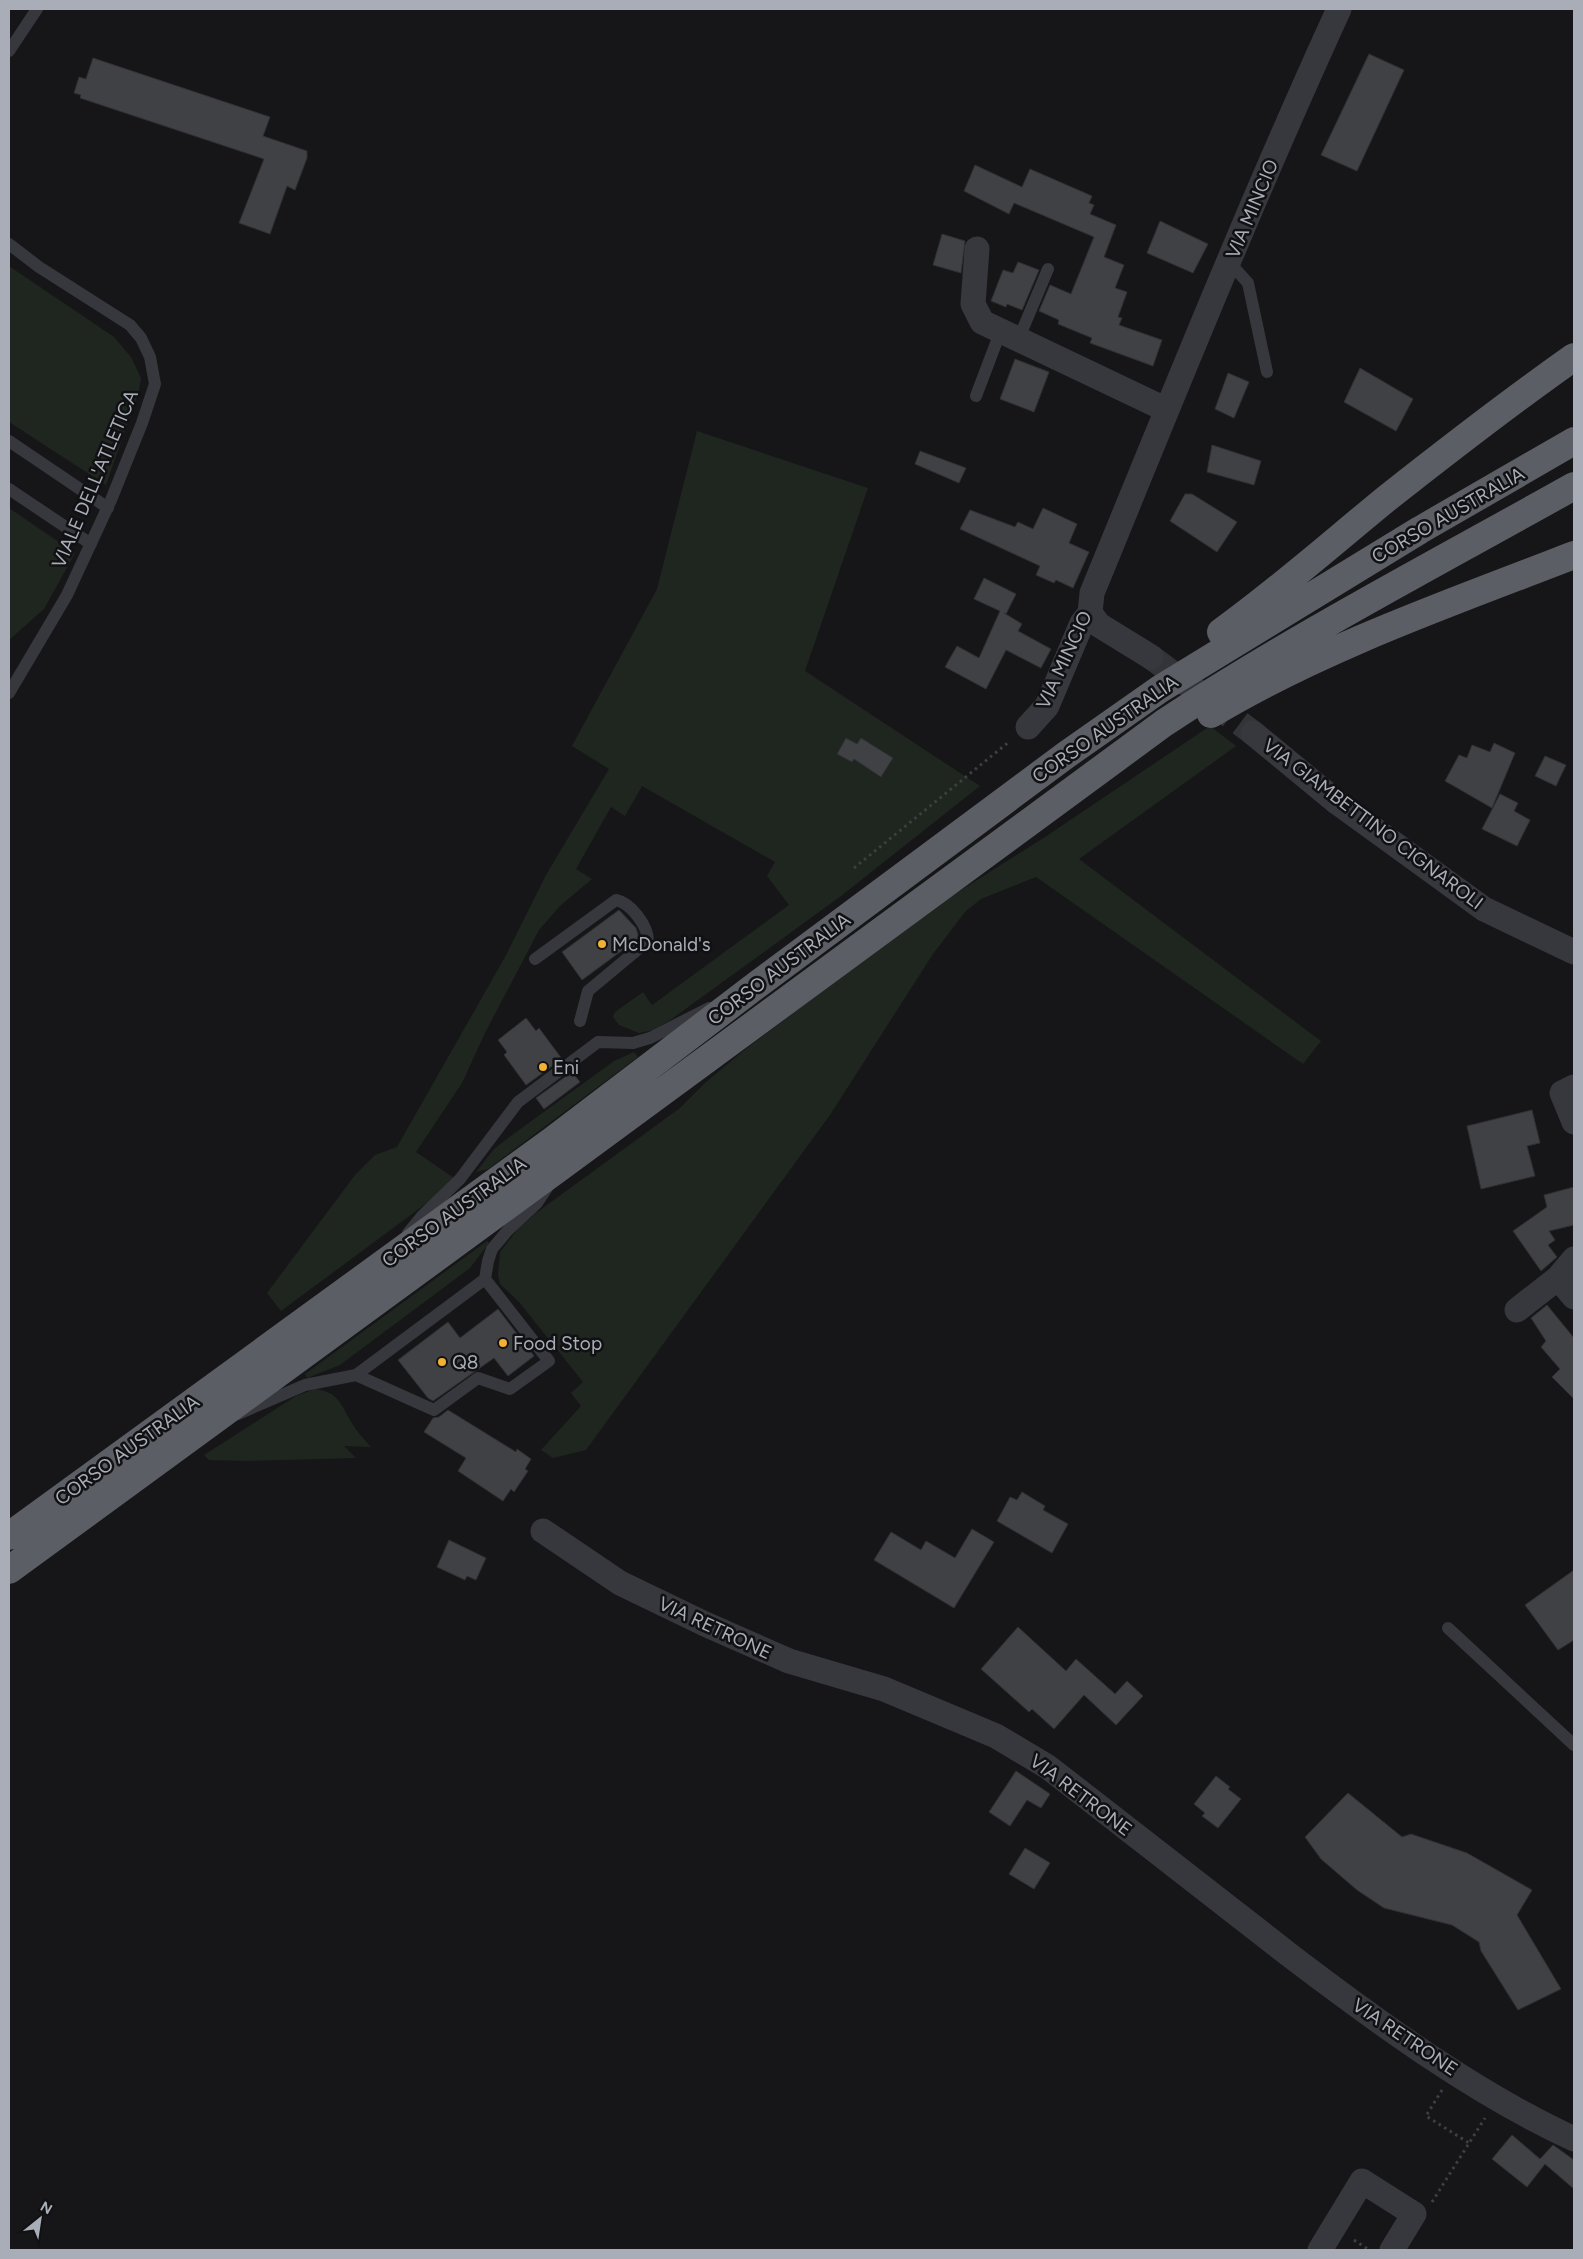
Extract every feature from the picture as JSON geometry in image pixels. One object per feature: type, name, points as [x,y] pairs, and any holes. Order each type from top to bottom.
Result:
[{"type":"highway","points":[[1160,689],[1215,636],[1268,598],[1386,499],[1512,401],[1574,357]]},
{"type":"highway","name":"CORSO AUSTRALIA","points":[[9,1536],[553,1140],[758,984],[1066,755],[1160,689],[1420,530],[1574,441]]},
{"type":"highway","name":"CORSO AUSTRALIA","points":[[9,1570],[563,1166],[1078,785],[1218,688],[1574,486]]},
{"type":"highway","points":[[1078,785],[1178,735],[1235,700],[1276,678],[1389,628],[1574,555]]},
{"type":"street","name":"VIA MINCIO","points":[[1028,727],[1046,706],[1082,623],[1090,613],[1092,593],[1167,410],[1301,92],[1339,9]]},
{"type":"street","points":[[977,249],[973,304],[982,322],[1167,410]]},
{"type":"street","points":[[1090,613],[1099,625],[1150,658]]},
{"type":"street","name":"VIA GIAMBETTINO CIGNAROLI","points":[[1253,733],[1336,801],[1484,909],[1574,952]]},
{"type":"street","points":[[1574,1087],[1562,1093],[1574,1122]]},
{"type":"street","points":[[1517,1310],[1558,1278],[1574,1259]]},
{"type":"street","points":[[1558,1278],[1574,1297]]},
{"type":"street","name":"VIA RETRONE","points":[[543,1531],[620,1583],[705,1624],[789,1662],[884,1689],[996,1736],[1048,1767],[1355,2004],[1438,2062],[1546,2126],[1574,2139]]},
{"type":"street","points":[[1320,2250],[1362,2181],[1414,2214],[1392,2250]]},
{"type":"lane","points":[[9,52],[37,9]]},
{"type":"lane","name":"VIALE DELL'ATLETICA","points":[[9,244],[39,267],[130,325],[141,338],[150,357],[155,384],[142,424],[108,508],[67,596],[13,677],[9,693]]},
{"type":"lane","points":[[1229,262],[1248,283],[1267,372]]},
{"type":"lane","points":[[976,396],[1048,269]]},
{"type":"lane","points":[[9,441],[108,508]]},
{"type":"lane","points":[[9,489],[91,544]]},
{"type":"lane","points":[[535,959],[616,900],[625,902],[648,930],[648,941],[588,991],[580,1021]]},
{"type":"lane","points":[[387,1260],[422,1216],[460,1180],[518,1102],[598,1042],[633,1043],[650,1038],[758,984]]},
{"type":"lane","points":[[205,1426],[262,1405],[305,1385],[356,1375],[485,1279],[492,1249],[504,1234],[537,1203],[563,1166]]},
{"type":"lane","points":[[356,1375],[434,1410],[478,1378],[510,1389],[549,1361],[485,1279]]},
{"type":"lane","points":[[1448,1628],[1574,1745]]},
{"type":"path","name":"VIA MINCIO","points":[[854,868],[1028,727]]},
{"type":"path","points":[[1443,2087],[1426,2116],[1469,2143]]},
{"type":"path","points":[[1414,2214],[1426,2212],[1488,2113]]},
{"type":"shaded area","points":[[9,266],[114,337],[131,357],[141,378],[139,391],[106,485],[9,422]]},
{"type":"shaded area","points":[[697,431],[868,488],[805,671],[980,786],[841,896],[669,1021],[653,1030],[639,1033],[619,1025],[613,1017],[615,1012],[643,992],[652,1005],[789,905],[767,876],[775,862],[642,786],[625,816],[611,807],[576,869],[592,879],[560,906],[539,930],[485,1033],[462,1083],[416,1152],[454,1178],[435,1197],[281,1311],[267,1293],[355,1175],[375,1155],[397,1147],[505,957],[546,875],[609,769],[572,746],[657,589]]},
{"type":"shaded area","points":[[9,508],[75,553],[44,609],[9,640]]},
{"type":"shaded area","points":[[1210,726],[1236,746],[1079,859],[1321,1041],[1303,1064],[1036,877],[981,899],[965,912],[933,954],[830,1115],[586,1450],[553,1458],[541,1450],[581,1406],[571,1393],[583,1382],[519,1302],[500,1284],[498,1275],[500,1252],[518,1229],[536,1213],[680,1108],[706,1082],[747,1048],[936,906],[1045,837]]},
{"type":"shaded area","points":[[634,1052],[638,1057],[488,1169],[476,1172],[494,1149],[504,1141],[614,1061]]},
{"type":"shaded area","points":[[487,1241],[489,1243],[470,1268],[340,1365],[307,1378],[305,1374]]},
{"type":"shaded area","points":[[315,1389],[330,1393],[339,1401],[355,1428],[371,1447],[344,1446],[356,1458],[247,1461],[209,1460],[204,1455],[296,1396]]},
{"type":"building","points":[[1369,54],[1404,70],[1357,171],[1321,155]]},
{"type":"building","points":[[93,58],[270,117],[263,136],[307,151],[307,158],[295,190],[287,186],[270,234],[239,223],[264,159],[80,98],[81,95],[74,93],[79,77],[86,79]]},
{"type":"building","points":[[975,165],[1022,187],[1030,169],[1092,196],[1089,203],[1094,205],[1090,214],[1116,225],[1104,257],[1124,265],[1115,288],[1127,292],[1118,317],[1122,318],[1119,325],[1162,340],[1153,366],[1090,343],[1092,338],[1058,324],[1059,320],[1039,311],[1050,285],[1071,294],[1094,237],[1014,203],[1009,214],[964,191]]},
{"type":"building","points":[[1160,221],[1208,244],[1193,273],[1147,253]]},
{"type":"building","points":[[942,234],[965,241],[961,273],[933,265]]},
{"type":"building","points":[[1018,262],[1039,270],[1022,310],[1007,304],[1006,307],[991,301],[1003,270],[1013,273]]},
{"type":"building","points":[[1015,359],[1049,372],[1034,412],[1000,399]]},
{"type":"building","points":[[1360,368],[1413,399],[1396,431],[1344,402]]},
{"type":"building","points":[[1228,373],[1249,382],[1234,418],[1215,409]]},
{"type":"building","points":[[1212,445],[1261,461],[1254,485],[1207,472]]},
{"type":"building","points":[[920,451],[966,468],[959,483],[915,464]]},
{"type":"building","points":[[1185,494],[1192,494],[1237,522],[1217,552],[1170,521]]},
{"type":"building","points":[[1043,508],[1077,524],[1069,543],[1089,552],[1073,588],[1056,580],[1054,583],[1036,575],[1040,566],[960,529],[970,510],[1015,527],[1018,522],[1033,529]]},
{"type":"building","points":[[984,578],[1016,594],[1006,614],[1004,613],[1022,624],[1018,631],[1051,649],[1041,668],[1006,650],[986,689],[945,667],[957,646],[979,658],[1000,611],[974,599]]},
{"type":"building","points":[[846,738],[857,744],[861,738],[893,758],[881,777],[854,759],[852,762],[837,754]]},
{"type":"building","points":[[1494,743],[1515,753],[1492,808],[1445,781],[1459,755],[1467,758],[1472,745],[1490,752]]},
{"type":"building","points":[[1545,756],[1566,765],[1556,786],[1535,776]]},
{"type":"building","points":[[1500,794],[1518,803],[1514,811],[1530,820],[1517,846],[1482,829]]},
{"type":"building","name":"McDonald's","points":[[619,910],[636,928],[639,938],[582,980],[562,952]]},
{"type":"building","points":[[526,1018],[536,1031],[539,1028],[562,1059],[526,1085],[504,1055],[507,1052],[498,1040]]},
{"type":"building","points":[[572,1072],[580,1082],[544,1109],[536,1098]]},
{"type":"building","points":[[1532,1110],[1540,1143],[1527,1146],[1535,1176],[1481,1189],[1467,1126]]},
{"type":"building","points":[[1574,1187],[1574,1225],[1549,1231],[1555,1240],[1548,1245],[1557,1257],[1541,1271],[1513,1231],[1547,1207],[1544,1195]]},
{"type":"building","points":[[1547,1305],[1574,1338],[1574,1399],[1552,1377],[1560,1369],[1541,1347],[1546,1341],[1531,1318]]},
{"type":"building","points":[[498,1309],[534,1356],[508,1376],[494,1358],[433,1401],[428,1398],[398,1360],[448,1322],[460,1338]]},
{"type":"building","points":[[448,1410],[516,1452],[517,1449],[531,1459],[525,1469],[528,1471],[514,1492],[511,1489],[503,1501],[458,1471],[466,1458],[424,1432],[433,1418],[439,1417]]},
{"type":"building","points":[[1022,1492],[1045,1506],[1043,1510],[1068,1524],[1052,1553],[997,1521],[1010,1497],[1017,1500]]},
{"type":"building","points":[[972,1529],[994,1542],[954,1608],[874,1560],[891,1532],[921,1550],[926,1541],[955,1558]]},
{"type":"building","points":[[449,1540],[486,1558],[476,1580],[467,1576],[465,1580],[437,1567]]},
{"type":"building","points":[[1574,1570],[1574,1640],[1558,1650],[1525,1605]]},
{"type":"building","points":[[1018,1627],[1066,1671],[1076,1659],[1115,1694],[1127,1681],[1143,1696],[1116,1725],[1084,1695],[1054,1729],[1032,1709],[1029,1712],[981,1669]]},
{"type":"building","points":[[1016,1771],[1050,1794],[1041,1808],[1027,1800],[1010,1826],[989,1812]]},
{"type":"building","points":[[1216,1776],[1241,1799],[1218,1828],[1202,1816],[1205,1813],[1194,1804]]},
{"type":"building","points":[[1348,1793],[1402,1837],[1411,1834],[1467,1853],[1532,1890],[1517,1915],[1561,1989],[1518,2010],[1481,1951],[1479,1942],[1452,1925],[1384,1908],[1357,1890],[1321,1859],[1305,1837]]},
{"type":"building","points":[[1025,1848],[1050,1863],[1034,1889],[1009,1874]]},
{"type":"building","points":[[1512,2135],[1540,2159],[1553,2145],[1574,2160],[1574,2189],[1545,2164],[1527,2187],[1492,2159]]},
{"type":"tunnel","points":[[1151,657],[1253,733]]},
{"type":"place","name":"McDonald's","points":[[602,944]]},
{"type":"place","name":"Eni","points":[[543,1067]]},
{"type":"place","name":"Food Stop","points":[[503,1343]]},
{"type":"place","name":"Q8","points":[[442,1362]]}]
